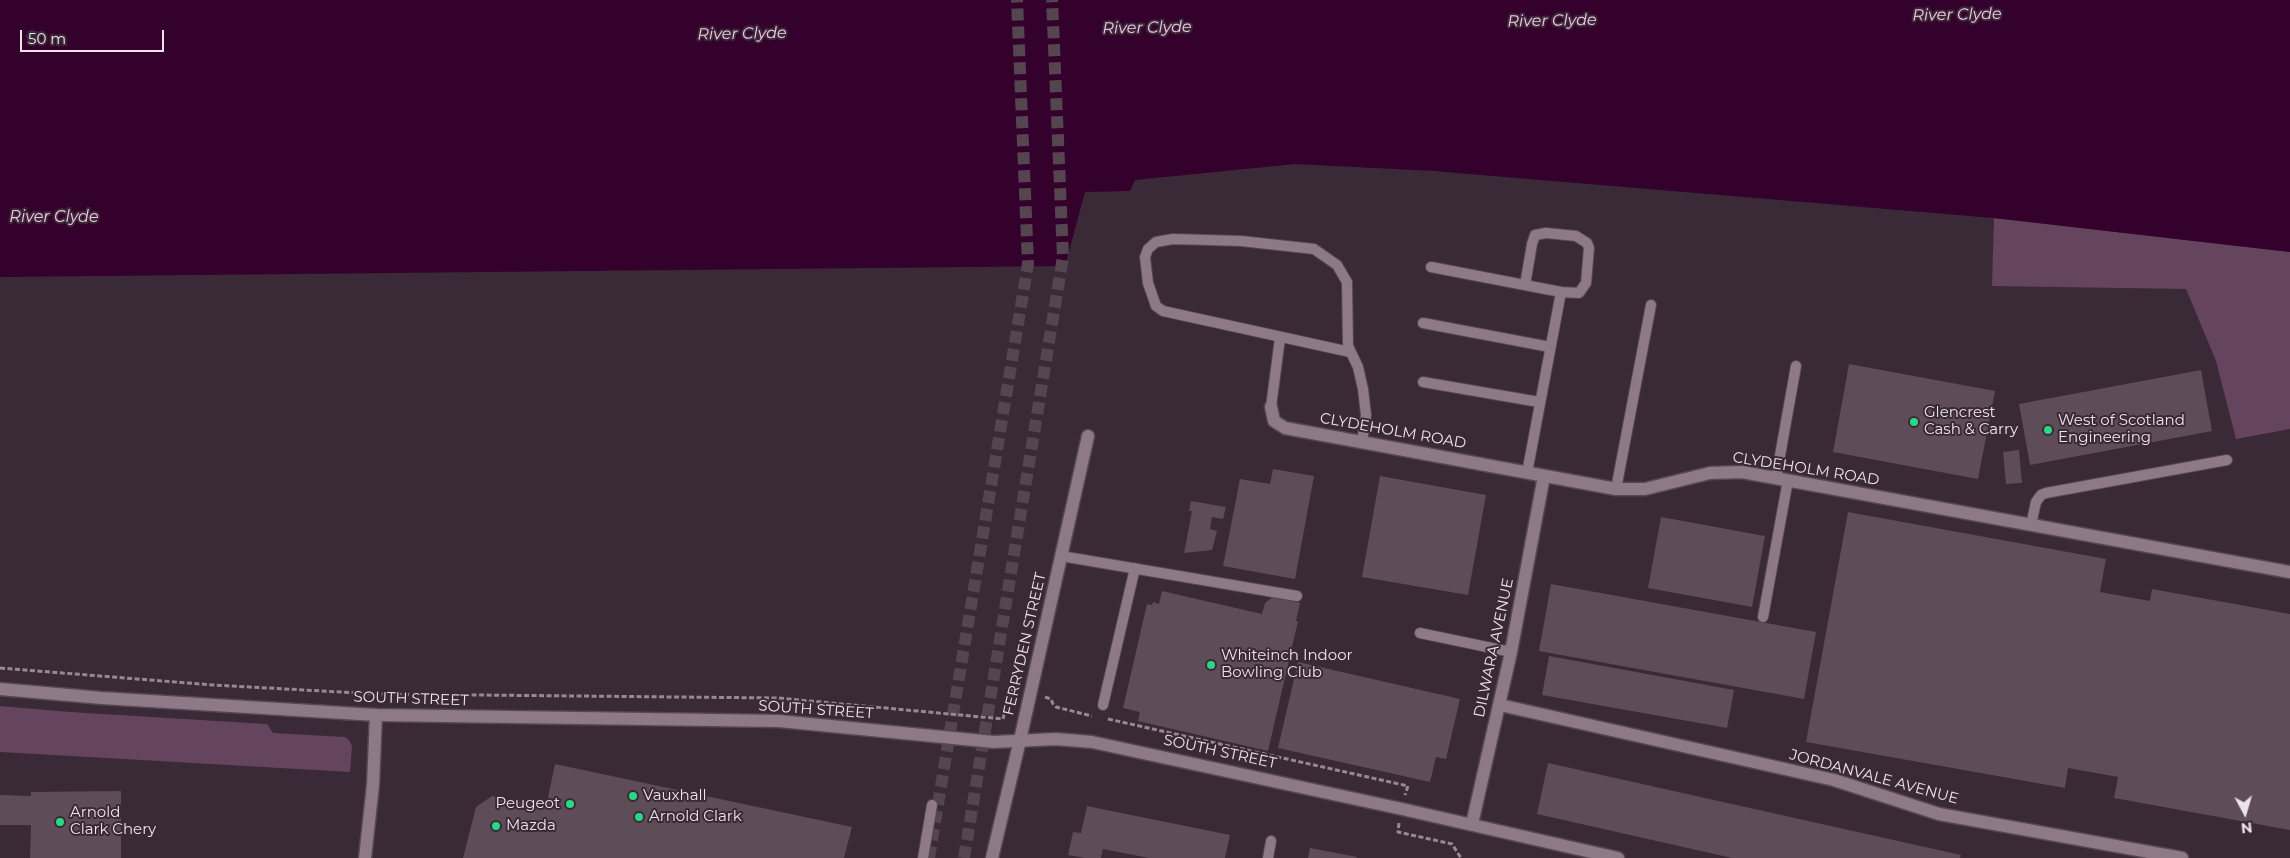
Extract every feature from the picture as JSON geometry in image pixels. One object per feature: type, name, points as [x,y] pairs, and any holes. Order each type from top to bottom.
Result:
[{"type":"street","name":"CLYDEHOLM ROAD","points":[[1271,407],[1274,421],[1285,428],[1616,489],[1645,489],[1722,472],[1742,472],[2290,572]]},
{"type":"street","name":"FERRYDEN STREET","points":[[992,858],[1088,436]]},
{"type":"street","name":"DILWARA AVENUE","points":[[1472,824],[1511,652],[1544,476]]},
{"type":"street","name":"SOUTH STREET","points":[[0,689],[102,698],[376,715],[785,722],[985,741],[1056,739],[1092,742],[1127,748],[1472,824],[1618,858]]},
{"type":"street","name":"JORDANVALE AVENUE","points":[[1500,705],[1834,780],[1939,814],[2182,858]]},
{"type":"street","points":[[365,858],[373,785],[376,715]]},
{"type":"lane","points":[[1431,267],[1561,292],[1579,293],[1586,283],[1589,248],[1587,243],[1576,236],[1546,233],[1535,235],[1524,284]]},
{"type":"lane","points":[[1350,352],[1162,311],[1156,306],[1148,283],[1145,257],[1148,249],[1156,242],[1163,240],[1215,239],[1304,247],[1323,254],[1344,273],[1348,282],[1348,340],[1350,352],[1361,376],[1366,415],[1362,442]]},
{"type":"lane","points":[[1526,473],[1561,292]]},
{"type":"lane","points":[[1616,489],[1651,305]]},
{"type":"lane","points":[[1423,323],[1550,346]]},
{"type":"lane","points":[[1271,407],[1280,338]]},
{"type":"lane","points":[[1763,617],[1796,366]]},
{"type":"lane","points":[[1424,382],[1540,402]]},
{"type":"lane","points":[[2032,525],[2036,502],[2041,495],[2227,460]]},
{"type":"lane","points":[[1061,556],[1297,596]]},
{"type":"lane","points":[[1103,705],[1135,568]]},
{"type":"lane","points":[[1420,633],[1511,652]]},
{"type":"lane","points":[[923,858],[932,805]]},
{"type":"lane","points":[[1268,858],[1271,841]]},
{"type":"shaded area","points":[[1994,218],[2290,252],[2290,429],[2236,439],[2216,361],[2186,289],[1992,286]]},
{"type":"shaded area","points":[[0,706],[267,724],[273,733],[345,737],[352,746],[350,772],[0,752]]},
{"type":"water","name":"River Clyde","points":[[0,0],[2290,0],[2290,252],[1994,218],[1434,171],[1295,164],[1135,180],[1130,191],[1085,192],[1065,266],[0,277]]},
{"type":"building","name":"Glencrest Cash & Carry","points":[[1849,364],[1995,391],[1978,479],[1833,452]]},
{"type":"building","points":[[2201,370],[2212,431],[2030,465],[2019,404]]},
{"type":"building","points":[[2019,450],[2022,483],[2006,484],[2003,452]]},
{"type":"building","points":[[1273,469],[1314,476],[1295,579],[1223,566],[1240,479],[1270,484]]},
{"type":"building","points":[[1380,476],[1486,495],[1468,595],[1362,577]]},
{"type":"building","points":[[1191,501],[1226,507],[1223,519],[1212,517],[1210,529],[1217,531],[1212,550],[1184,553],[1192,511],[1189,511]]},
{"type":"building","points":[[1848,512],[2106,559],[2100,592],[2150,601],[2152,589],[2290,614],[2290,830],[2114,798],[2118,777],[2068,768],[2065,788],[1806,742]]},
{"type":"building","points":[[1661,517],[1765,536],[1752,607],[1648,588]]},
{"type":"building","points":[[1551,584],[1816,632],[1804,699],[1539,651]]},
{"type":"building","name":"Whiteinch Indoor Bowling Club","points":[[1162,591],[1262,614],[1265,603],[1273,597],[1300,603],[1296,621],[1298,621],[1268,751],[1138,721],[1140,712],[1123,708],[1147,604],[1152,605],[1153,602],[1159,604]]},
{"type":"building","points":[[1549,656],[1734,690],[1727,728],[1542,695]]},
{"type":"building","points":[[1298,662],[1460,699],[1446,759],[1436,757],[1430,782],[1278,748]]},
{"type":"building","points":[[1548,763],[1961,855],[1960,858],[1732,858],[1537,814]]},
{"type":"building","name":"Arnold Clark","points":[[555,764],[852,827],[844,858],[463,858],[476,807],[492,796],[546,807]]},
{"type":"building","name":"Arnold Clark Chery","points":[[121,791],[121,858],[30,858],[31,825],[0,825],[0,795],[31,796],[31,792]]},
{"type":"building","points":[[1087,806],[1230,835],[1225,858],[1149,858],[1103,849],[1101,858],[1068,855],[1073,832],[1081,833]]},
{"type":"building","points":[[1310,848],[1357,857],[1357,858],[1308,858]]},
{"type":"tunnel","points":[[929,858],[1028,264],[1017,0]]},
{"type":"tunnel","points":[[964,858],[1063,257],[1052,0]]},
{"type":"place","name":"Glencrest Cash & Carry","points":[[1914,422]]},
{"type":"place","name":"West of Scotland Engineering","points":[[2048,430]]},
{"type":"place","name":"Whiteinch Indoor Bowling Club","points":[[1211,665]]},
{"type":"place","name":"Vauxhall","points":[[633,796]]},
{"type":"place","name":"Peugeot","points":[[570,804]]},
{"type":"place","name":"Arnold Clark","points":[[639,817]]},
{"type":"place","name":"Arnold Clark Chery","points":[[60,822]]},
{"type":"place","name":"Mazda","points":[[496,826]]}]
